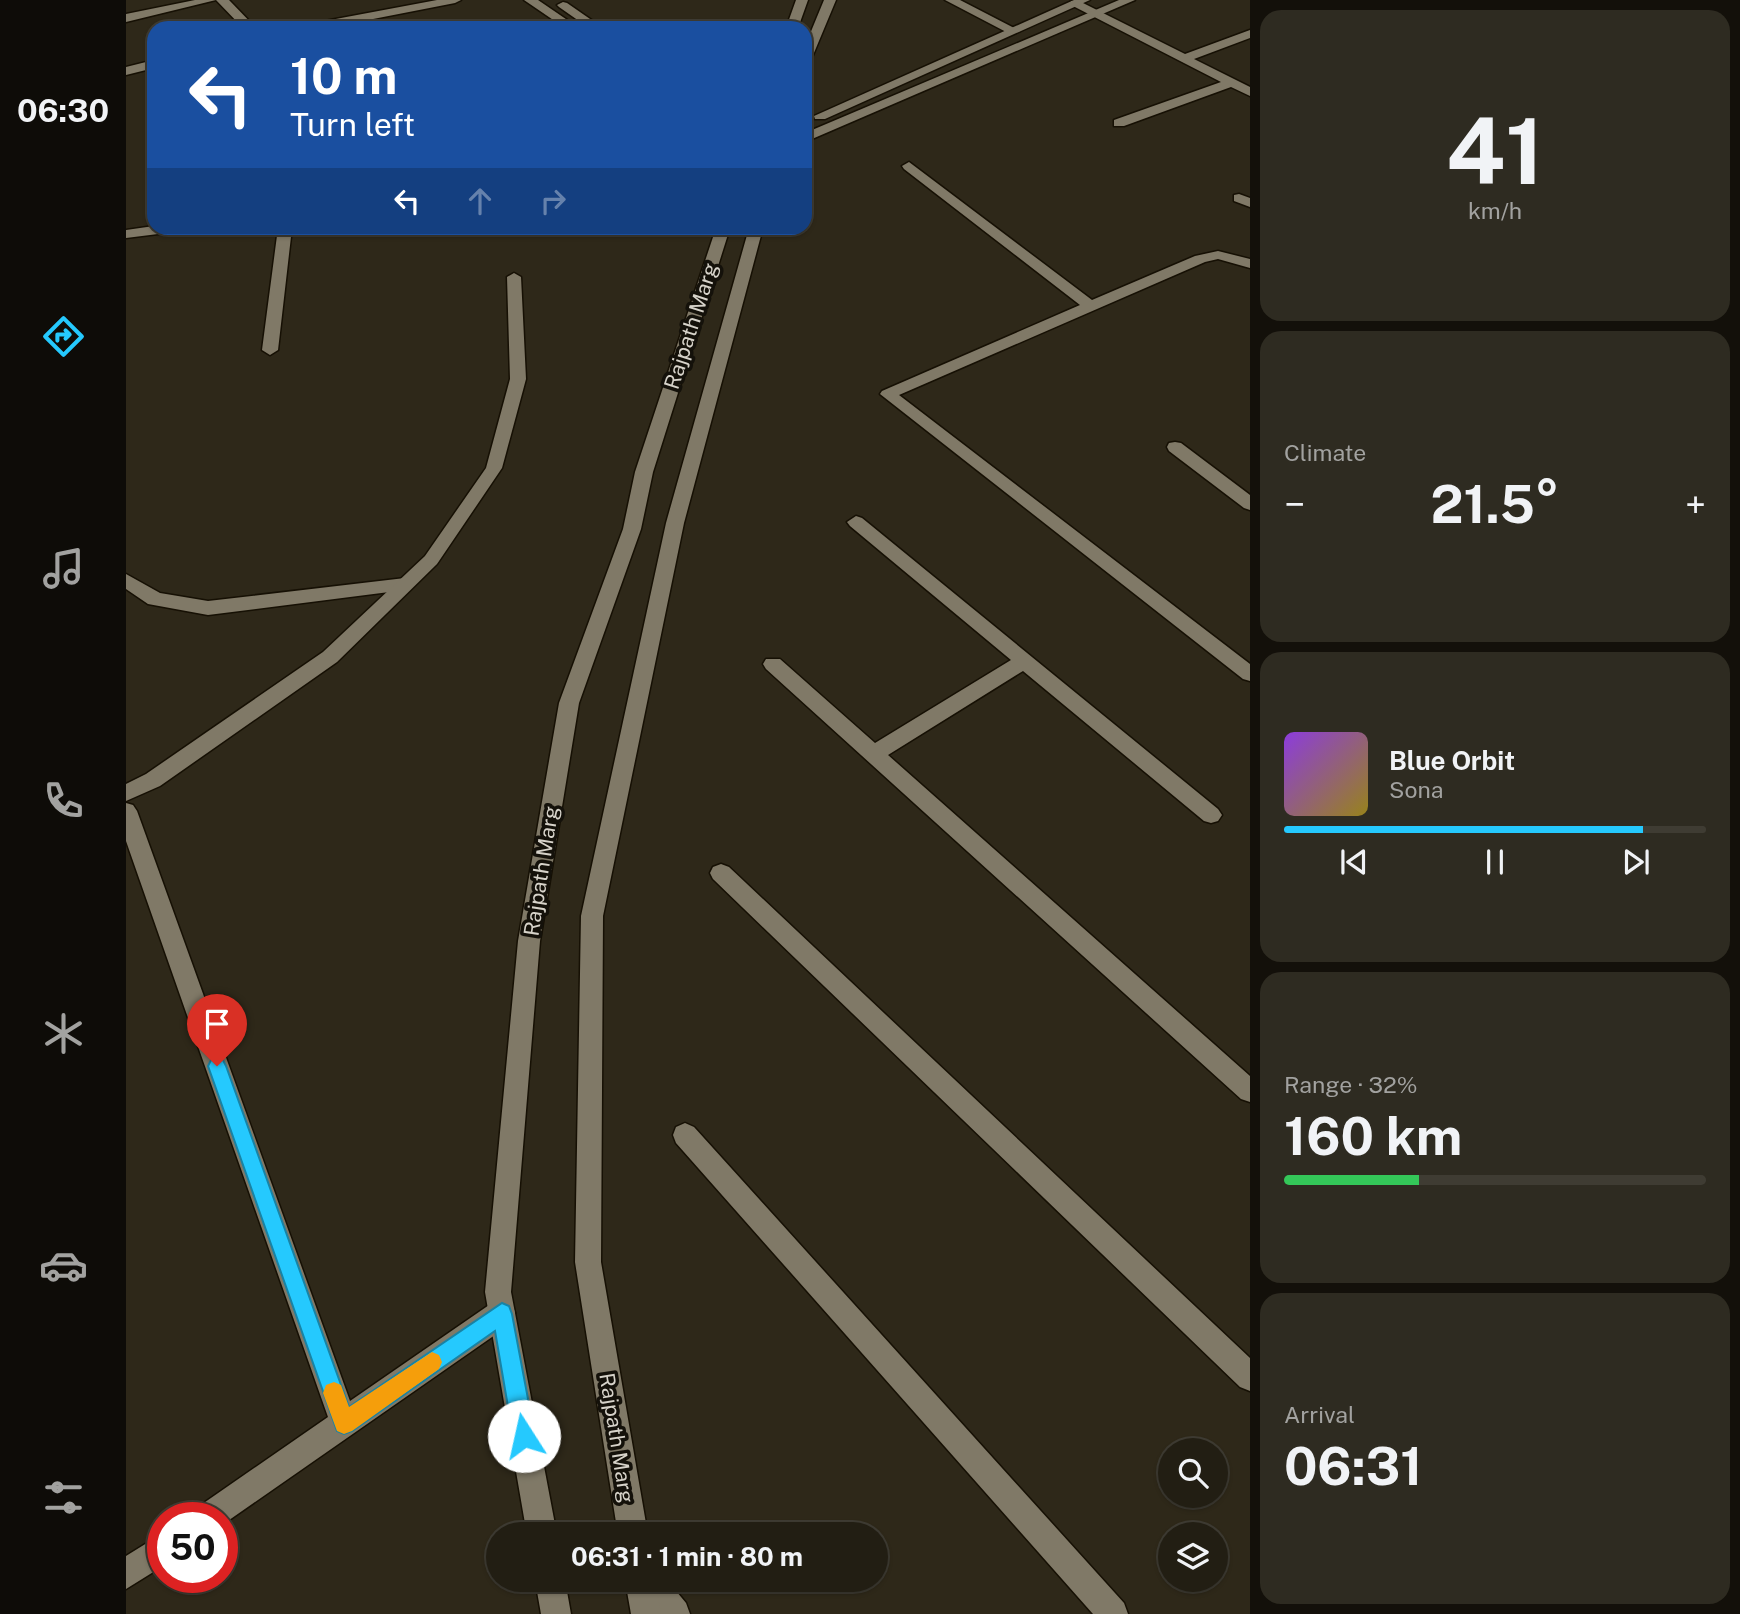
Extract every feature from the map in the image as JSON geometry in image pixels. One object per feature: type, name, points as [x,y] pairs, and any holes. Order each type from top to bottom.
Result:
[{"type":"street","points":[[126,18],[211,0]]},
{"type":"street","points":[[222,0],[243,21]]},
{"type":"street","points":[[345,21],[454,0]]},
{"type":"street","points":[[530,0],[562,21]]},
{"type":"street","points":[[555,0],[586,21]]},
{"type":"street","points":[[794,21],[802,0]]},
{"type":"street","points":[[812,43],[830,0]]},
{"type":"street","points":[[951,0],[1014,31]]},
{"type":"street","points":[[812,135],[1129,0]]},
{"type":"street","points":[[812,120],[1079,2],[1183,60],[1250,92]]},
{"type":"street","points":[[1183,60],[1250,34]]},
{"type":"street","points":[[126,71],[147,66]]},
{"type":"street","points":[[1119,123],[1231,83]]},
{"type":"street","points":[[909,166],[1090,306]]},
{"type":"street","points":[[126,234],[147,231]]},
{"type":"street","points":[[270,350],[284,235]]},
{"type":"street","name":"Rajpath Marg","points":[[539,1522],[498,1292],[529,941],[569,703],[632,529],[643,472],[721,235]]},
{"type":"street","name":"Rajpath Marg","points":[[631,1522],[588,1262],[592,916],[675,523],[754,235]]},
{"type":"street","points":[[1250,264],[1218,255],[1200,259],[888,394],[1250,674]]},
{"type":"street","points":[[126,793],[153,780],[330,657],[431,560],[494,468],[518,379],[514,277]]},
{"type":"street","points":[[1175,447],[1250,504]]},
{"type":"street","points":[[856,522],[1211,815]]},
{"type":"street","points":[[126,580],[155,599],[208,608],[405,584]]},
{"type":"street","points":[[874,754],[1024,661]]},
{"type":"street","points":[[773,664],[1250,1091]]},
{"type":"street","points":[[126,811],[344,1423]]},
{"type":"street","points":[[720,873],[1250,1377]]},
{"type":"street","points":[[685,1135],[1113,1614]]},
{"type":"street","points":[[230,1502],[502,1314]]},
{"type":"street","points":[[126,1574],[147,1559]]},
{"type":"street","points":[[552,1592],[556,1614]]},
{"type":"street","points":[[642,1592],[646,1614]]},
{"type":"street","points":[[657,1592],[674,1614]]},
{"type":"slow traffic","points":[[334,1393],[344,1423],[432,1362]]},
{"type":"route","points":[[217,1066],[344,1423],[502,1314],[524,1436]]}]
